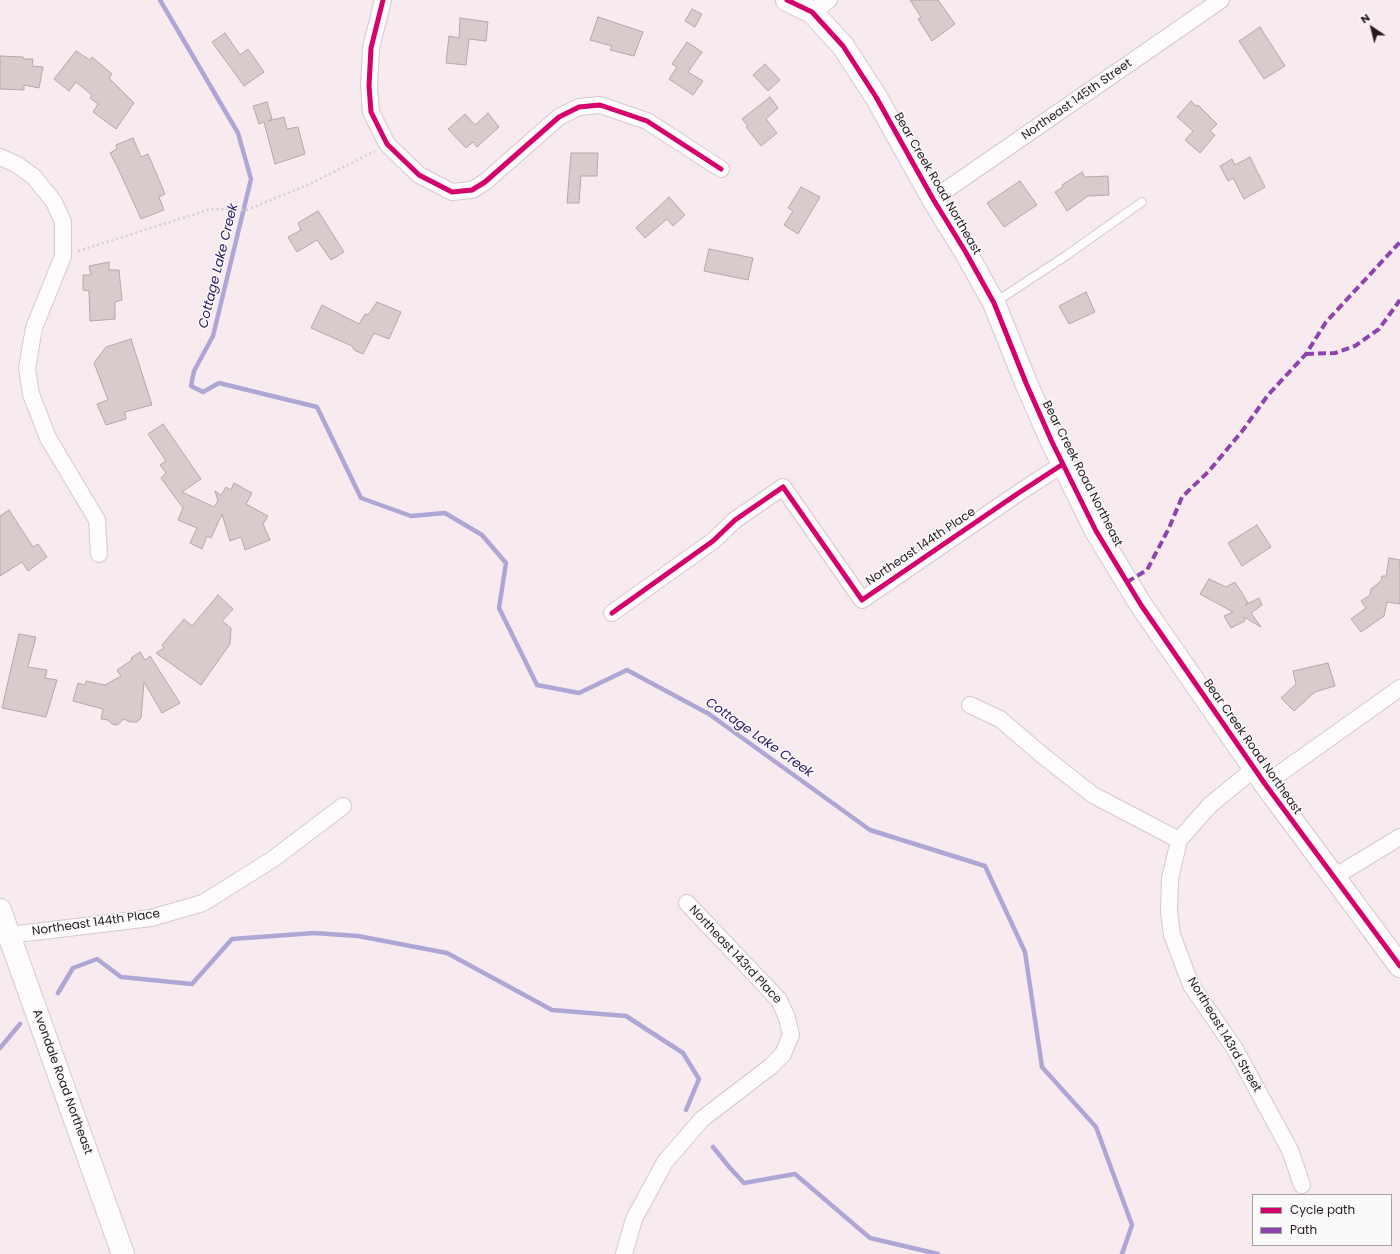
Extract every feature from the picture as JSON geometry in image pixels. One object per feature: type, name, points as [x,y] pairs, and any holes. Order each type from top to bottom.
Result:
[{"type":"street","points":[[383,0],[371,48],[369,86],[372,112],[388,144],[419,175],[452,192],[472,190],[485,182],[559,117],[579,107],[600,105],[647,121],[721,169]]},
{"type":"street","name":"Bear Creek Road Northeast","points":[[787,0],[821,6],[843,46],[876,96],[933,200],[965,251],[994,303],[1026,383],[1063,464],[1096,530],[1141,605],[1260,776],[1400,966]]},
{"type":"street","name":"Northeast 145th Street","points":[[933,200],[1221,0]]},
{"type":"street","points":[[0,157],[16,164],[34,178],[54,202],[63,222],[63,256],[34,328],[27,368],[31,394],[48,438],[97,520],[99,554]]},
{"type":"street","name":"Northeast 144th Place","points":[[612,612],[713,541],[735,520],[783,487],[862,600],[1063,464]]},
{"type":"street","name":"Northeast 143rd Street","points":[[1302,1185],[1290,1150],[1235,1049],[1191,985],[1172,935],[1169,911],[1170,879],[1179,840],[1210,805],[1260,776],[1400,688]]},
{"type":"street","points":[[970,705],[1000,719],[1042,755],[1093,795],[1179,840]]},
{"type":"street","name":"Northeast 144th Place","points":[[9,935],[151,918],[203,903],[273,859],[343,806]]},
{"type":"street","points":[[1334,877],[1400,837]]},
{"type":"street","name":"Northeast 143rd Place","points":[[624,1254],[634,1219],[665,1162],[702,1119],[774,1063],[783,1054],[791,1035],[787,1018],[779,1000],[687,903]]},
{"type":"street","name":"Avondale Road Northeast","points":[[0,910],[123,1254]]},
{"type":"lane","points":[[994,303],[1067,255],[1142,202]]},
{"type":"path","points":[[63,256],[211,209],[247,210],[314,182],[388,144]]},
{"type":"building","points":[[910,0],[938,0],[955,24],[932,41],[918,19],[921,17]]},
{"type":"building","points":[[692,9],[702,14],[695,27],[685,21]]},
{"type":"building","points":[[598,17],[643,32],[634,56],[610,50],[612,46],[590,40]]},
{"type":"building","points":[[460,18],[488,22],[486,41],[469,39],[466,65],[446,63],[449,36],[459,38]]},
{"type":"building","points":[[1260,27],[1285,66],[1264,79],[1239,41]]},
{"type":"building","points":[[225,33],[240,55],[248,49],[264,72],[244,86],[212,42]]},
{"type":"building","points":[[687,42],[702,52],[688,72],[703,81],[693,95],[669,79],[677,67],[672,64]]},
{"type":"building","points":[[76,51],[90,60],[92,57],[112,74],[109,78],[134,103],[116,129],[93,112],[98,104],[90,98],[92,95],[76,82],[69,91],[54,79]]},
{"type":"building","points":[[0,56],[33,59],[32,66],[43,67],[39,88],[24,85],[24,90],[0,89]]},
{"type":"building","points":[[765,64],[780,80],[768,91],[753,75]]},
{"type":"building","points":[[770,97],[778,108],[766,119],[777,133],[761,146],[746,127],[748,126],[742,119]]},
{"type":"building","points":[[1191,101],[1196,106],[1198,105],[1217,124],[1210,131],[1215,135],[1200,153],[1185,140],[1193,131],[1177,117]]},
{"type":"building","points":[[267,102],[272,119],[268,121],[284,117],[287,129],[298,127],[305,154],[275,164],[264,122],[259,124],[253,106]]},
{"type":"building","points":[[488,113],[499,127],[477,147],[473,142],[466,148],[448,129],[465,114],[475,125]]},
{"type":"building","points":[[133,138],[141,157],[148,154],[165,194],[159,197],[164,210],[141,219],[110,153],[117,149],[116,145]]},
{"type":"building","points":[[571,153],[598,153],[597,176],[581,176],[579,203],[567,203]]},
{"type":"building","points":[[1250,157],[1265,187],[1244,199],[1233,178],[1228,181],[1220,166],[1232,159],[1235,165]]},
{"type":"building","points":[[1082,172],[1085,177],[1108,176],[1109,195],[1088,196],[1067,211],[1055,192],[1063,187],[1062,185]]},
{"type":"building","points":[[1020,181],[1037,205],[1004,227],[987,203]]},
{"type":"building","points":[[801,187],[820,197],[798,234],[784,225],[793,211],[788,208]]},
{"type":"building","points":[[669,197],[685,215],[673,226],[667,219],[645,238],[636,228]]},
{"type":"building","points":[[318,211],[344,252],[331,260],[317,240],[297,252],[288,237],[301,230],[298,223]]},
{"type":"building","points":[[709,249],[753,258],[748,280],[704,271]]},
{"type":"building","points":[[109,262],[109,270],[119,270],[122,300],[115,302],[115,319],[90,321],[89,291],[83,290],[83,275],[91,275],[89,266]]},
{"type":"building","points":[[1086,292],[1095,312],[1069,324],[1059,306]]},
{"type":"building","points":[[377,302],[401,312],[389,339],[374,333],[363,354],[354,350],[352,346],[311,328],[322,305],[359,324],[365,314],[368,315]]},
{"type":"building","points":[[131,339],[152,405],[125,412],[126,419],[106,425],[97,404],[108,400],[94,363],[106,347]]},
{"type":"building","points":[[163,424],[201,479],[182,492],[214,507],[218,501],[215,491],[221,495],[226,487],[231,490],[234,483],[252,493],[246,504],[268,516],[263,524],[270,540],[245,550],[241,537],[230,541],[222,514],[211,538],[207,536],[202,549],[190,543],[197,528],[178,520],[183,508],[161,478],[166,473],[160,465],[166,461],[148,434]]},
{"type":"building","points":[[9,510],[33,547],[38,544],[47,557],[28,571],[22,562],[0,576],[0,516]]},
{"type":"building","points":[[1257,525],[1271,547],[1242,566],[1228,543]]},
{"type":"building","points":[[1389,558],[1400,560],[1400,604],[1387,602],[1384,616],[1361,632],[1351,619],[1366,608],[1361,601],[1370,595],[1371,589],[1381,581],[1382,576],[1386,576]]},
{"type":"building","points":[[1209,579],[1226,587],[1235,582],[1248,603],[1245,605],[1259,598],[1262,605],[1251,613],[1261,627],[1244,617],[1245,621],[1231,628],[1224,616],[1233,612],[1200,594]]},
{"type":"building","points":[[218,595],[233,609],[222,621],[231,628],[230,644],[201,685],[156,653],[164,648],[162,645],[184,619],[192,626]]},
{"type":"building","points":[[19,634],[36,637],[28,667],[47,670],[45,678],[57,680],[46,717],[2,708]]},
{"type":"building","points":[[140,652],[145,660],[150,656],[180,703],[162,713],[144,682],[141,718],[137,722],[130,722],[124,719],[117,725],[112,724],[108,720],[101,719],[103,709],[73,701],[78,683],[85,685],[86,681],[105,685],[121,676],[117,670],[132,660],[131,658]]},
{"type":"building","points":[[1328,663],[1335,686],[1315,692],[1294,711],[1281,698],[1296,684],[1293,671]]},
{"type":"waterway","name":"Cottage Lake Creek","points":[[160,0],[238,133],[251,179],[213,336],[194,371],[191,386],[203,392],[219,383],[317,407],[361,498],[411,516],[445,513],[482,535],[506,563],[499,608],[537,685],[579,693],[627,670],[709,714],[870,830],[985,866],[1025,952],[1042,1067],[1096,1127],[1132,1225],[1122,1254]]},
{"type":"waterway","points":[[58,993],[73,968],[97,959],[121,977],[192,984],[232,939],[314,933],[358,936],[447,953],[552,1010],[626,1016],[683,1053],[699,1079],[686,1110]]},
{"type":"waterway","points":[[0,1048],[20,1024]]},
{"type":"waterway","points":[[713,1147],[744,1183],[795,1174],[870,1238],[938,1254]]},
{"type":"marked path","points":[[1127,582],[1147,570],[1169,528],[1182,497],[1209,471],[1243,430],[1268,395],[1306,354],[1326,322],[1400,242]]},
{"type":"marked path","points":[[1306,354],[1335,353],[1355,346],[1379,329],[1400,300]]},
{"type":"cycle path","points":[[383,0],[371,48],[369,86],[371,112],[387,144],[419,175],[452,192],[472,190],[485,182],[559,117],[579,107],[600,105],[647,121],[721,169]]},
{"type":"cycle path","points":[[787,0],[812,12],[843,46],[876,97],[933,199],[965,251],[994,303],[1026,383],[1052,442],[1096,531],[1141,605],[1265,784],[1400,966]]},
{"type":"cycle path","points":[[612,613],[713,541],[735,520],[783,487],[862,600],[1063,464]]}]
